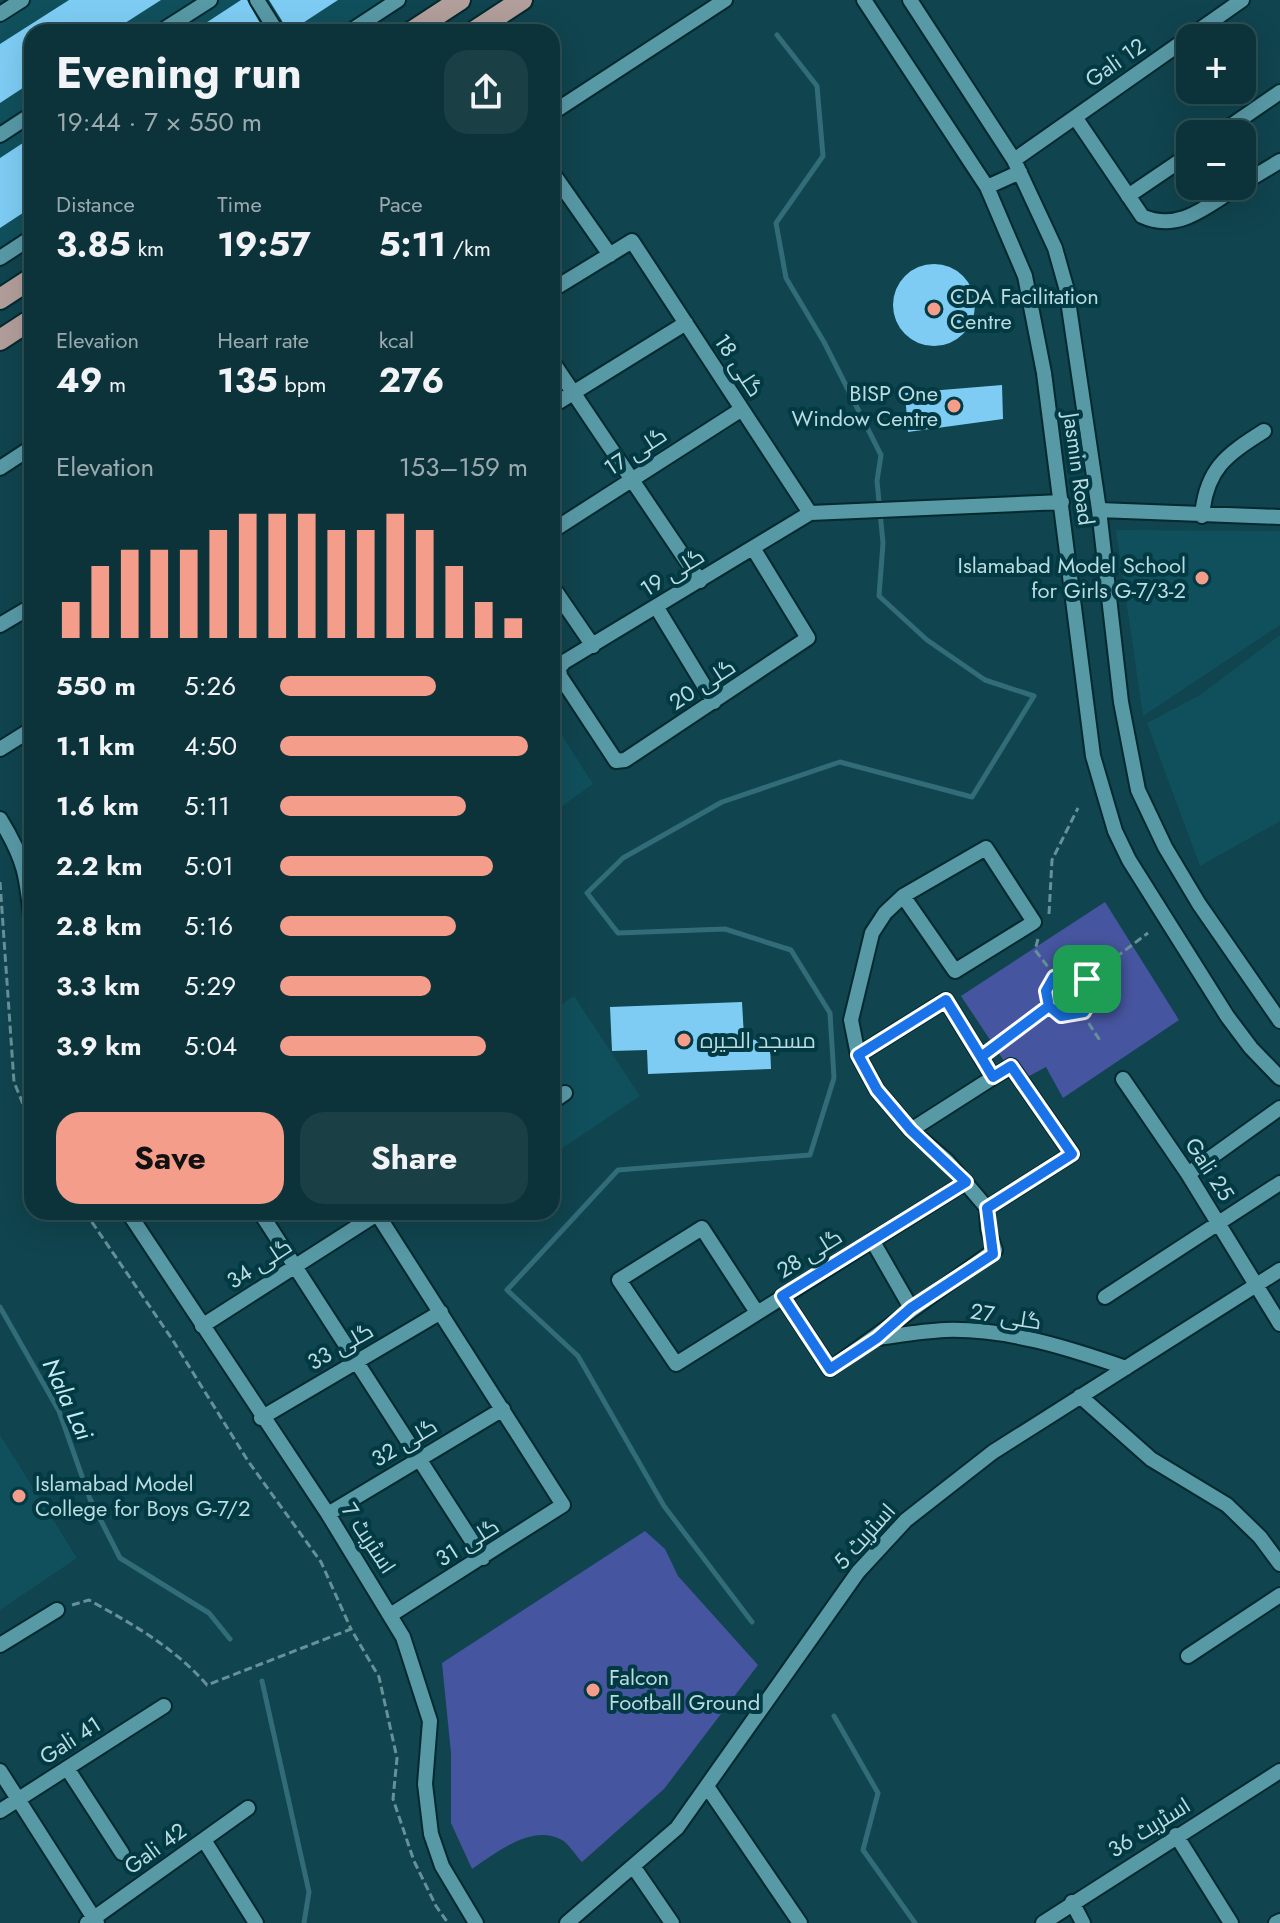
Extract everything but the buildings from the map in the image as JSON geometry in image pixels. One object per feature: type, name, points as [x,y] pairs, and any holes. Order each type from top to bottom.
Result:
[{"type":"main road","points":[[423,24],[460,0]]},
{"type":"main road","points":[[485,24],[522,0]]},
{"type":"main road","points":[[0,299],[24,283]]},
{"type":"main road","points":[[0,340],[24,324]]},
{"type":"street","points":[[0,14],[22,0]]},
{"type":"street","points":[[172,24],[210,0]]},
{"type":"street","points":[[257,0],[272,24]]},
{"type":"street","points":[[361,24],[398,0]]},
{"type":"street","points":[[560,108],[725,0]]},
{"type":"street","name":"Jasmin Road","points":[[864,0],[987,187],[1025,276],[1035,319],[1062,502],[1093,756],[1115,831],[1129,860],[1227,1016],[1251,1048],[1280,1078]]},
{"type":"street","name":"Jasmin Road","points":[[910,0],[1017,166],[1055,248],[1066,287],[1099,510],[1121,702],[1138,790],[1199,904],[1280,1021]]},
{"type":"street","name":"Gali 12","points":[[987,187],[1075,117],[1242,0]]},
{"type":"street","points":[[1239,120],[1280,92]]},
{"type":"street","points":[[1075,117],[1142,216],[1159,224],[1185,220],[1216,200]]},
{"type":"street","points":[[0,135],[24,119]]},
{"type":"street","points":[[1256,175],[1280,161]]},
{"type":"street","points":[[1128,196],[1176,163]]},
{"type":"street","points":[[560,183],[610,255],[560,285]]},
{"type":"street","name":"گلی 18","points":[[610,255],[632,241],[810,513]]},
{"type":"street","points":[[0,258],[24,242]]},
{"type":"street","points":[[560,401],[686,323]]},
{"type":"street","points":[[560,373],[700,581]]},
{"type":"street","name":"گلی 17","points":[[560,526],[742,409]]},
{"type":"street","points":[[1202,516],[1205,486],[1219,466],[1234,451],[1264,431]]},
{"type":"street","points":[[0,468],[24,452]]},
{"type":"street","points":[[810,513],[1062,502]]},
{"type":"street","points":[[1099,510],[1280,517]]},
{"type":"street","name":"گلی 19","points":[[560,667],[810,513]]},
{"type":"street","name":"گلی 20","points":[[616,761],[625,760],[808,638],[753,548]]},
{"type":"street","points":[[560,598],[593,646]]},
{"type":"street","points":[[657,608],[714,702]]},
{"type":"street","points":[[0,625],[24,611]]},
{"type":"street","name":"گلی 19","points":[[560,676],[616,761]]},
{"type":"street","points":[[0,749],[24,734]]},
{"type":"street","points":[[0,819],[24,859]]},
{"type":"street","points":[[903,896],[955,971],[1034,922],[986,848],[903,896],[885,913],[872,933],[851,1020],[858,1055],[877,1090],[911,1130],[966,1182],[987,1208],[1072,1154],[1011,1066],[911,1130]]},
{"type":"street","points":[[858,1055],[946,1000],[993,1077]]},
{"type":"street","name":"Gali 25","points":[[1123,1079],[1259,1284],[1280,1324]]},
{"type":"street","points":[[1188,1174],[1280,1108]]},
{"type":"street","name":"گلی 28","points":[[756,1311],[702,1228],[619,1280],[676,1364],[966,1182]]},
{"type":"street","points":[[1105,1297],[1280,1183]]},
{"type":"street","name":"گلی 27","points":[[782,1296],[830,1369],[877,1338],[911,1308],[993,1254],[987,1208]]},
{"type":"street","name":"اسٹریٹ 7","points":[[138,1220],[261,1418],[392,1614],[415,1665],[430,1721],[425,1784],[431,1834],[442,1866],[476,1923]]},
{"type":"street","points":[[265,1220],[483,1558]]},
{"type":"street","name":"گلی 34","points":[[202,1326],[366,1220]]},
{"type":"street","points":[[383,1220],[503,1409]]},
{"type":"street","points":[[872,1240],[911,1308]]},
{"type":"street","name":"اسٹریٹ 5","points":[[567,1923],[677,1828],[880,1546],[906,1520],[993,1452],[1280,1270]]},
{"type":"street","name":"گلی 33","points":[[261,1418],[441,1312]]},
{"type":"street","name":"گلی 27","points":[[877,1338],[945,1330],[982,1332],[1020,1338],[1126,1368]]},
{"type":"street","points":[[1080,1396],[1151,1459],[1227,1505],[1260,1537],[1280,1564]]},
{"type":"street","name":"گلی 32","points":[[328,1514],[503,1409]]},
{"type":"street","name":"گلی 31","points":[[392,1614],[563,1505],[503,1409]]},
{"type":"street","points":[[1188,1656],[1280,1595]]},
{"type":"street","points":[[0,1645],[57,1610]]},
{"type":"street","name":"Gali 41","points":[[0,1811],[164,1706]]},
{"type":"street","points":[[67,1768],[122,1853]]},
{"type":"street","points":[[0,1771],[93,1921]]},
{"type":"street","name":"اسٹریٹ 36","points":[[1043,1923],[1280,1771]]},
{"type":"street","points":[[708,1788],[800,1923]]},
{"type":"street","name":"Gali 42","points":[[93,1921],[248,1808]]},
{"type":"street","points":[[1176,1835],[1231,1923]]},
{"type":"street","points":[[204,1840],[256,1923]]},
{"type":"street","points":[[633,1866],[672,1923]]},
{"type":"street","points":[[1072,1902],[1083,1923]]},
{"type":"path","points":[[1049,916],[1052,860],[1078,808]]},
{"type":"path","points":[[0,882],[14,1082],[24,1106]]},
{"type":"path","points":[[1044,929],[1035,950],[1055,976]]},
{"type":"path","points":[[1087,979],[1148,933]]},
{"type":"path","points":[[1069,971],[1087,979],[1092,998],[1082,1013],[1061,1016],[1049,1006],[1046,991],[1055,976],[1069,971]]},
{"type":"path","points":[[981,1057],[1049,1006]]},
{"type":"path","points":[[1082,1013],[1101,1042]]},
{"type":"path","points":[[90,1220],[172,1339],[248,1461],[321,1562],[351,1629],[379,1677],[397,1758],[393,1799],[414,1861],[448,1923]]},
{"type":"path","points":[[57,1610],[89,1600],[183,1657],[207,1685],[351,1629]]},
{"type":"shaded area","points":[[22,0],[398,0],[361,24],[24,24],[24,242],[0,258],[0,14]]},
{"type":"shaded area","name":"Islamabad Model School for Girls G-7/3-2","points":[[1116,530],[1280,531],[1280,625],[1143,716]]},
{"type":"shaded area","points":[[1280,635],[1280,821],[1200,866],[1147,723],[1200,695]]},
{"type":"shaded area","points":[[560,732],[593,784],[560,807]]},
{"type":"shaded area","points":[[1105,902],[1179,1020],[1063,1098],[1046,1067],[1018,1082],[961,996]]},
{"type":"shaded area","points":[[574,996],[640,1096],[560,1150],[560,1006]]},
{"type":"shaded area","name":"Islamabad Model College for Boys G-7/2","points":[[0,1435],[77,1558],[0,1610]]},
{"type":"shaded area","name":"Falcon Football Ground","points":[[645,1531],[665,1549],[678,1576],[758,1665],[664,1789],[582,1862],[563,1841],[549,1835],[537,1835],[513,1843],[472,1869],[451,1823],[451,1753],[442,1663]]},
{"type":"waterway","points":[[752,1622],[664,1506],[578,1356],[507,1290],[618,1170],[810,1155],[834,1078],[830,1013],[791,950],[725,929],[618,933],[587,893],[623,858],[722,802],[840,762],[972,797],[1034,696],[985,680],[927,640],[879,596],[883,543],[877,481],[881,455],[824,342],[786,278],[776,223],[823,156],[817,86],[777,35]]},
{"type":"waterway","name":"Nala Lai","points":[[0,1307],[59,1411],[90,1499],[120,1558],[209,1613],[230,1639]]},
{"type":"waterway","name":"Nala Lai","points":[[262,1681],[309,1892],[304,1923]]},
{"type":"waterway","points":[[834,1716],[878,1793],[863,1850],[915,1923]]},
{"type":"place","name":"CDA Facilitation Centre","points":[[934,309]]},
{"type":"place","name":"BISP One Window Centre","points":[[954,406]]},
{"type":"place","name":"Islamabad Model School for Girls G-7/3-2","points":[[1202,578]]},
{"type":"place","name":"مسجد الحیرہ","points":[[684,1040]]},
{"type":"place","name":"Islamabad Model College for Boys G-7/2","points":[[19,1496]]},
{"type":"place","name":"Falcon Football Ground","points":[[593,1690]]},
{"type":"route","points":[[1087,979],[1069,971],[1055,976],[1046,991],[1049,1006],[981,1057],[946,1000],[858,1055],[877,1090],[911,1130],[966,1182],[782,1296],[830,1369],[877,1338],[911,1308],[993,1254],[995,1250],[989,1235],[987,1208],[1072,1154],[1011,1066],[993,1077],[981,1057],[1049,1006],[1061,1016],[1077,1016],[1084,1012],[1092,998],[1087,979]]}]
